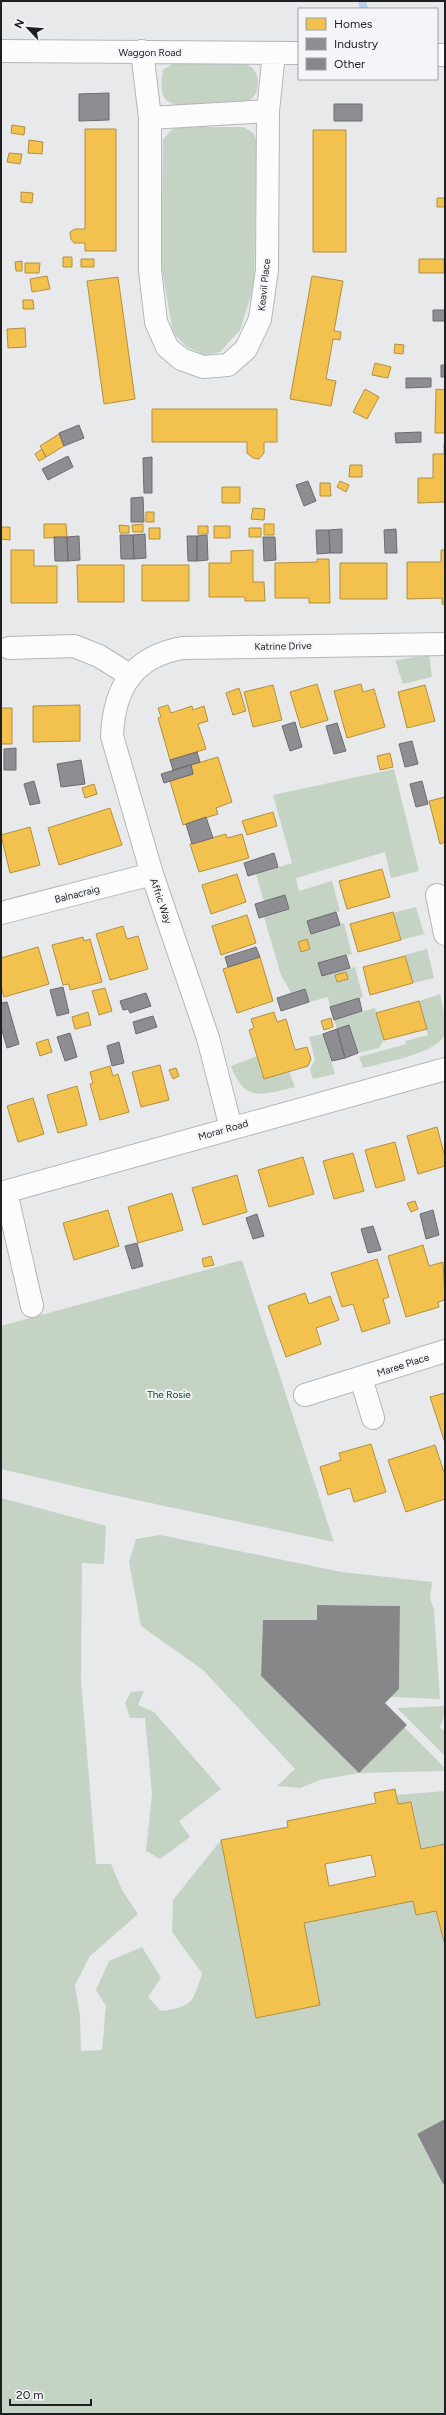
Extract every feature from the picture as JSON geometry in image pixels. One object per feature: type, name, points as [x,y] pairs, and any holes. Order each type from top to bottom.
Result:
[{"type":"street","name":"Waggon Road","points":[[1,51],[298,53]]},
{"type":"street","name":"Keavil Place","points":[[142,52],[150,118],[150,270],[156,322],[166,347],[181,359],[203,367],[228,365],[246,349],[260,319],[267,270],[268,112],[274,53]]},
{"type":"street","points":[[150,118],[268,112]]},
{"type":"street","name":"Katrine Drive","points":[[131,676],[144,661],[164,651],[182,648],[445,644]]},
{"type":"street","points":[[9,648],[74,646],[98,656],[131,676]]},
{"type":"street","name":"Affric Way","points":[[131,676],[117,698],[113,716],[112,736],[152,874],[208,1038],[231,1128]]},
{"type":"street","name":"Balnacraig","points":[[1,913],[152,874]]},
{"type":"street","points":[[437,895],[445,934]]},
{"type":"street","name":"Morar Road","points":[[3,1193],[445,1069]]},
{"type":"street","points":[[3,1193],[32,1306]]},
{"type":"street","name":"Maree Place","points":[[305,1395],[445,1351]]},
{"type":"street","points":[[361,1378],[373,1418]]},
{"type":"green space","points":[[186,60],[230,60],[250,66],[256,72],[258,82],[256,94],[250,100],[232,106],[205,108],[179,105],[169,102],[164,97],[162,91],[163,70],[172,64]]},
{"type":"green space","points":[[178,127],[244,127],[253,133],[257,142],[254,285],[240,330],[220,352],[205,355],[187,347],[173,333],[161,263],[163,140],[170,131]]},
{"type":"green space","points":[[429,655],[432,677],[403,684],[395,660]]},
{"type":"green space","points":[[394,769],[419,871],[391,878],[385,852],[296,878],[299,891],[332,881],[340,911],[307,921],[311,934],[344,923],[352,954],[318,964],[323,976],[355,967],[363,997],[330,1007],[328,997],[309,1002],[305,989],[291,993],[281,975],[264,917],[289,909],[287,902],[264,902],[256,874],[292,863],[273,795]]},
{"type":"green space","points":[[416,907],[424,934],[401,940],[393,913]]},
{"type":"green space","points":[[427,949],[434,978],[413,983],[405,955]]},
{"type":"green space","points":[[440,994],[445,1028],[445,1033],[441,1040],[422,1052],[363,1068],[359,1057],[406,1044],[405,1041],[428,1035],[419,1001]]},
{"type":"green space","points":[[375,1008],[384,1040],[379,1048],[358,1053],[350,1026],[337,1029],[334,1020]]},
{"type":"green space","points":[[323,1034],[335,1074],[313,1079],[310,1069],[315,1060],[309,1037]]},
{"type":"green space","points":[[257,1056],[264,1079],[289,1071],[295,1087],[264,1094],[248,1091],[236,1078],[231,1066]]},
{"type":"green space","name":"The Rosie","points":[[242,1260],[334,1542],[104,1493],[1,1469],[1,1326]]},
{"type":"green space","points":[[1,1498],[106,1526],[104,1564],[82,1563],[81,1680],[96,1864],[111,1864],[122,1890],[138,1914],[90,1956],[75,1985],[80,2016],[81,2051],[102,2050],[106,2006],[96,1990],[109,1961],[142,1947],[161,1978],[148,1997],[161,2011],[186,2005],[194,1997],[202,1973],[172,1932],[173,1900],[221,1840],[256,2018],[304,1923],[413,1901],[416,1915],[436,1911],[445,1945],[445,2119],[417,2135],[443,2183],[445,2183],[445,2414],[1,2414]]},
{"type":"green space","points":[[160,1535],[342,1572],[432,1582],[430,1598],[434,1609],[440,1699],[391,1697],[399,1689],[400,1606],[317,1605],[317,1620],[263,1620],[261,1676],[359,1773],[320,1780],[300,1788],[277,1786],[295,1769],[203,1670],[141,1626],[129,1562],[136,1539]]},
{"type":"green space","points":[[144,1691],[138,1705],[154,1712],[221,1789],[179,1821],[190,1837],[160,1859],[146,1851],[152,1794],[145,1718],[130,1718],[125,1703],[131,1692]]},
{"type":"green space","points":[[445,1706],[445,1713],[440,1728],[445,1731],[445,1756],[397,1708]]},
{"type":"green space","points":[[404,1727],[445,1768],[445,1771],[359,1773]]},
{"type":"green space","points":[[445,1791],[445,1844],[421,1849],[412,1802],[398,1804],[396,1795]]},
{"type":"building: Homes","points":[[12,125],[25,127],[24,135],[11,133]]},
{"type":"building: Homes","points":[[85,129],[116,129],[116,251],[85,251],[85,243],[74,243],[71,239],[70,232],[75,229],[85,229]]},
{"type":"building: Homes","points":[[313,130],[346,130],[346,252],[313,252]]},
{"type":"building: Homes","points":[[29,140],[43,142],[42,154],[28,153]]},
{"type":"building: Homes","points":[[9,153],[22,154],[20,164],[7,162]]},
{"type":"building: Homes","points":[[21,192],[33,193],[32,203],[21,202]]},
{"type":"building: Homes","points":[[437,198],[445,198],[445,207],[437,207]]},
{"type":"building: Homes","points":[[63,257],[72,257],[72,267],[63,267]]},
{"type":"building: Homes","points":[[81,259],[94,259],[94,267],[81,267]]},
{"type":"building: Homes","points":[[419,259],[444,259],[444,273],[419,273]]},
{"type":"building: Homes","points":[[22,261],[22,271],[16,271],[15,262]]},
{"type":"building: Homes","points":[[25,263],[40,263],[39,273],[25,273]]},
{"type":"building: Homes","points":[[47,276],[50,289],[32,292],[30,279]]},
{"type":"building: Homes","points":[[312,276],[343,281],[334,331],[341,332],[340,340],[333,339],[326,379],[336,381],[331,406],[290,399]]},
{"type":"building: Homes","points":[[118,277],[135,399],[104,404],[87,281]]},
{"type":"building: Homes","points":[[23,300],[33,300],[34,309],[23,309]]},
{"type":"building: Homes","points":[[25,328],[26,347],[8,348],[7,329]]},
{"type":"building: Homes","points":[[395,344],[404,345],[403,354],[394,353]]},
{"type":"building: Homes","points":[[375,363],[391,367],[388,378],[372,375]]},
{"type":"building: Homes","points":[[365,389],[379,397],[367,419],[353,412]]},
{"type":"building: Homes","points":[[436,389],[445,390],[445,433],[435,433]]},
{"type":"building: Homes","points":[[152,409],[277,409],[277,442],[264,442],[264,453],[259,459],[253,458],[247,453],[247,442],[152,442]]},
{"type":"building: Homes","points":[[59,434],[64,446],[46,457],[40,446]]},
{"type":"building: Homes","points":[[444,444],[445,502],[418,503],[418,478],[433,478],[433,454],[444,454]]},
{"type":"building: Homes","points":[[42,449],[46,457],[39,461],[35,454]]},
{"type":"building: Homes","points":[[350,465],[362,465],[362,477],[349,477]]},
{"type":"building: Homes","points":[[340,481],[349,485],[346,492],[337,487]]},
{"type":"building: Homes","points":[[320,483],[330,483],[331,496],[320,496]]},
{"type":"building: Homes","points":[[222,487],[240,487],[240,503],[222,503]]},
{"type":"building: Homes","points":[[253,508],[265,509],[264,520],[251,519]]},
{"type":"building: Homes","points":[[146,512],[154,512],[154,522],[146,522]]},
{"type":"building: Homes","points":[[44,524],[66,524],[67,537],[44,538]]},
{"type":"building: Homes","points":[[143,524],[143,532],[133,532],[132,525]]},
{"type":"building: Homes","points":[[264,524],[274,524],[274,535],[264,535]]},
{"type":"building: Homes","points":[[119,525],[129,526],[129,533],[120,533]]},
{"type":"building: Homes","points":[[198,526],[208,526],[208,534],[198,534]]},
{"type":"building: Homes","points":[[214,526],[230,526],[230,538],[214,538]]},
{"type":"building: Homes","points":[[1,527],[10,527],[10,540],[1,539]]},
{"type":"building: Homes","points":[[149,528],[160,528],[160,539],[149,539]]},
{"type":"building: Homes","points":[[249,528],[261,528],[261,537],[249,537]]},
{"type":"building: Homes","points":[[11,550],[34,550],[34,566],[57,566],[57,603],[11,603]]},
{"type":"building: Homes","points":[[253,550],[253,582],[264,582],[265,601],[245,601],[245,597],[209,597],[209,563],[231,563],[231,551]]},
{"type":"building: Homes","points":[[441,550],[445,550],[445,605],[442,604],[442,598],[407,599],[407,562],[441,562]]},
{"type":"building: Homes","points":[[317,559],[329,559],[330,603],[309,603],[309,598],[275,598],[275,563],[317,562]]},
{"type":"building: Homes","points":[[340,563],[387,563],[387,599],[340,599]]},
{"type":"building: Homes","points":[[77,565],[124,565],[124,602],[78,602]]},
{"type":"building: Homes","points":[[142,565],[189,565],[189,601],[142,601]]},
{"type":"building: Homes","points":[[317,684],[328,720],[301,728],[290,692]]},
{"type":"building: Homes","points":[[361,684],[363,692],[374,689],[385,727],[347,738],[334,691]]},
{"type":"building: Homes","points":[[273,685],[282,720],[253,727],[244,692]]},
{"type":"building: Homes","points":[[425,685],[435,721],[407,728],[398,692]]},
{"type":"building: Homes","points":[[239,688],[246,711],[233,715],[226,693]]},
{"type":"building: Homes","points":[[80,705],[80,741],[33,742],[33,706]]},
{"type":"building: Homes","points":[[168,705],[171,713],[192,706],[193,710],[204,706],[208,721],[198,724],[206,749],[170,760],[158,718],[161,717],[158,708]]},
{"type":"building: Homes","points":[[1,708],[12,708],[12,744],[1,744]]},
{"type":"building: Homes","points":[[390,753],[393,767],[380,770],[377,756]]},
{"type":"building: Homes","points":[[218,757],[232,802],[216,808],[218,814],[183,825],[170,781],[193,774],[191,765]]},
{"type":"building: Homes","points":[[94,784],[97,794],[85,798],[82,788]]},
{"type":"building: Homes","points":[[445,797],[445,842],[440,844],[429,801]]},
{"type":"building: Homes","points":[[110,808],[122,845],[59,865],[48,828]]},
{"type":"building: Homes","points":[[273,812],[277,826],[247,835],[242,821]]},
{"type":"building: Homes","points":[[30,827],[40,865],[10,873],[1,835]]},
{"type":"building: Homes","points":[[226,834],[227,838],[242,834],[249,858],[199,872],[190,844]]},
{"type":"building: Homes","points":[[382,869],[390,897],[347,909],[339,881]]},
{"type":"building: Homes","points":[[237,874],[246,902],[211,914],[202,885]]},
{"type":"building: Homes","points":[[393,912],[401,940],[358,952],[350,924]]},
{"type":"building: Homes","points":[[247,915],[256,943],[221,955],[212,926]]},
{"type":"building: Homes","points":[[123,926],[127,939],[138,936],[148,969],[110,980],[96,934]]},
{"type":"building: Homes","points":[[83,937],[84,941],[90,939],[102,982],[70,990],[69,984],[63,985],[52,945]]},
{"type":"building: Homes","points":[[307,939],[310,949],[301,952],[298,942]]},
{"type":"building: Homes","points":[[38,947],[49,984],[4,997],[1,986],[1,958]]},
{"type":"building: Homes","points":[[405,956],[413,983],[370,995],[363,967]]},
{"type":"building: Homes","points":[[260,957],[273,1001],[237,1013],[223,969]]},
{"type":"building: Homes","points":[[346,972],[348,979],[337,982],[335,975]]},
{"type":"building: Homes","points":[[105,988],[112,1011],[99,1015],[92,991]]},
{"type":"building: Homes","points":[[419,1001],[427,1029],[384,1040],[376,1013]]},
{"type":"building: Homes","points":[[88,1012],[91,1025],[75,1029],[72,1017]]},
{"type":"building: Homes","points":[[274,1012],[277,1022],[286,1019],[295,1050],[307,1047],[311,1059],[308,1066],[264,1079],[249,1030],[254,1028],[251,1019]]},
{"type":"building: Homes","points":[[331,1018],[333,1027],[324,1030],[321,1021]]},
{"type":"building: Homes","points":[[48,1039],[52,1052],[40,1056],[36,1043]]},
{"type":"building: Homes","points":[[160,1065],[169,1100],[141,1107],[132,1072]]},
{"type":"building: Homes","points":[[110,1066],[113,1076],[118,1074],[129,1112],[100,1120],[90,1084],[93,1083],[90,1072]]},
{"type":"building: Homes","points":[[176,1068],[179,1076],[173,1079],[169,1070]]},
{"type":"building: Homes","points":[[77,1086],[87,1125],[58,1133],[47,1095]]},
{"type":"building: Homes","points":[[33,1098],[44,1134],[18,1142],[7,1106]]},
{"type":"building: Homes","points":[[437,1127],[445,1157],[445,1166],[418,1174],[407,1136]]},
{"type":"building: Homes","points":[[395,1142],[405,1180],[376,1188],[365,1150]]},
{"type":"building: Homes","points":[[353,1153],[364,1191],[334,1199],[323,1161]]},
{"type":"building: Homes","points":[[303,1157],[314,1194],[269,1207],[258,1170]]},
{"type":"building: Homes","points":[[237,1175],[247,1212],[203,1225],[192,1188]]},
{"type":"building: Homes","points":[[172,1193],[183,1230],[138,1243],[128,1207]]},
{"type":"building: Homes","points":[[415,1201],[418,1209],[411,1212],[407,1203]]},
{"type":"building: Homes","points":[[108,1210],[119,1246],[74,1260],[63,1223]]},
{"type":"building: Homes","points":[[423,1245],[429,1266],[443,1262],[445,1300],[438,1302],[439,1307],[406,1317],[388,1256]]},
{"type":"building: Homes","points":[[211,1256],[214,1265],[204,1267],[202,1259]]},
{"type":"building: Homes","points":[[377,1259],[389,1297],[383,1299],[390,1323],[362,1332],[353,1304],[342,1307],[331,1273]]},
{"type":"building: Homes","points":[[305,1293],[309,1304],[330,1296],[339,1320],[316,1328],[321,1344],[286,1357],[268,1306]]},
{"type":"building: Homes","points":[[445,1393],[445,1443],[430,1397]]},
{"type":"building: Homes","points":[[371,1444],[386,1492],[354,1502],[350,1488],[328,1495],[320,1467],[341,1460],[339,1453]]},
{"type":"building: Homes","points":[[435,1445],[445,1475],[445,1499],[406,1512],[388,1460]]},
{"type":"building: Homes","points":[[395,1789],[398,1804],[411,1802],[421,1849],[445,1844],[445,1945],[436,1911],[416,1915],[413,1901],[304,1923],[320,2005],[256,2018],[221,1840],[288,1827],[287,1821],[376,1803],[374,1793]],"holes":[[[371,1855],[376,1876],[329,1886],[325,1864]]]},
{"type":"building: Industry","points":[[109,93],[109,120],[79,121],[79,94]]},
{"type":"building: Industry","points":[[334,104],[362,104],[362,121],[334,121]]},
{"type":"building: Industry","points":[[433,310],[445,310],[445,321],[433,321]]},
{"type":"building: Industry","points":[[441,365],[445,365],[445,377],[441,377]]},
{"type":"building: Industry","points":[[406,378],[431,378],[431,387],[406,388]]},
{"type":"building: Industry","points":[[79,425],[84,438],[64,446],[59,433]]},
{"type":"building: Industry","points":[[421,432],[421,442],[396,443],[395,433]]},
{"type":"building: Industry","points":[[68,456],[73,467],[48,480],[42,469]]},
{"type":"building: Industry","points":[[152,457],[152,493],[144,493],[143,458]]},
{"type":"building: Industry","points":[[308,481],[316,501],[304,506],[296,485]]},
{"type":"building: Industry","points":[[143,497],[144,522],[131,522],[131,498]]},
{"type":"building: Industry","points":[[342,529],[342,553],[330,553],[329,530]]},
{"type":"building: Industry","points":[[396,529],[397,553],[385,553],[384,530]]},
{"type":"building: Industry","points":[[316,530],[329,530],[330,553],[317,554]]},
{"type":"building: Industry","points":[[145,534],[146,558],[134,559],[133,535]]},
{"type":"building: Industry","points":[[120,535],[133,535],[134,559],[121,559]]},
{"type":"building: Industry","points":[[207,535],[208,560],[197,561],[197,536]]},
{"type":"building: Industry","points":[[79,536],[80,560],[68,561],[67,537]]},
{"type":"building: Industry","points":[[187,536],[197,536],[197,561],[188,561]]},
{"type":"building: Industry","points":[[54,537],[67,537],[68,561],[55,561]]},
{"type":"building: Industry","points":[[263,537],[275,537],[276,560],[264,561]]},
{"type":"building: Industry","points":[[295,722],[302,747],[290,751],[282,726]]},
{"type":"building: Industry","points":[[337,723],[346,751],[334,754],[326,726]]},
{"type":"building: Industry","points":[[412,741],[418,764],[405,767],[399,744]]},
{"type":"building: Industry","points":[[16,748],[16,770],[4,770],[4,749]]},
{"type":"building: Industry","points":[[197,752],[200,762],[173,770],[170,760]]},
{"type":"building: Industry","points":[[81,760],[85,784],[61,787],[57,764]]},
{"type":"building: Industry","points":[[191,765],[193,774],[164,783],[161,774]]},
{"type":"building: Industry","points":[[34,781],[40,803],[30,805],[24,784]]},
{"type":"building: Industry","points":[[422,781],[428,804],[416,807],[410,784]]},
{"type":"building: Industry","points":[[206,817],[213,838],[192,844],[186,824]]},
{"type":"building: Industry","points":[[274,853],[278,867],[248,876],[244,863]]},
{"type":"building: Industry","points":[[285,895],[289,909],[259,918],[255,904]]},
{"type":"building: Industry","points":[[336,912],[340,925],[311,934],[307,921]]},
{"type":"building: Industry","points":[[256,947],[260,957],[228,967],[225,957]]},
{"type":"building: Industry","points":[[346,955],[350,968],[322,976],[318,963]]},
{"type":"building: Industry","points":[[63,987],[69,1013],[57,1016],[50,990]]},
{"type":"building: Industry","points":[[305,989],[309,1002],[281,1011],[277,998]]},
{"type":"building: Industry","points":[[146,993],[151,1006],[130,1013],[128,1009],[123,1010],[120,1001]]},
{"type":"building: Industry","points":[[359,998],[362,1011],[334,1020],[330,1007]]},
{"type":"building: Industry","points":[[7,1002],[19,1044],[7,1048],[1,1027],[1,1003]]},
{"type":"building: Industry","points":[[153,1016],[157,1027],[136,1034],[133,1022]]},
{"type":"building: Industry","points":[[349,1025],[358,1053],[345,1058],[337,1029]]},
{"type":"building: Industry","points":[[337,1029],[345,1058],[332,1061],[323,1034]]},
{"type":"building: Industry","points":[[70,1033],[77,1057],[65,1061],[57,1037]]},
{"type":"building: Industry","points":[[119,1042],[124,1063],[112,1066],[107,1046]]},
{"type":"building: Industry","points":[[433,1210],[439,1235],[426,1239],[420,1214]]},
{"type":"building: Industry","points":[[257,1214],[264,1236],[253,1239],[246,1218]]},
{"type":"building: Industry","points":[[373,1226],[381,1250],[368,1253],[361,1229]]},
{"type":"building: Industry","points":[[137,1243],[143,1266],[132,1269],[125,1246]]},
{"type":"building: Other","points":[[317,1605],[400,1606],[399,1689],[385,1703],[407,1725],[359,1773],[261,1676],[263,1620],[317,1620]]},
{"type":"building: Other","points":[[445,2119],[445,2183],[443,2184],[417,2134]]},
{"type":"waterway","points":[[362,1],[364,8]]}]
